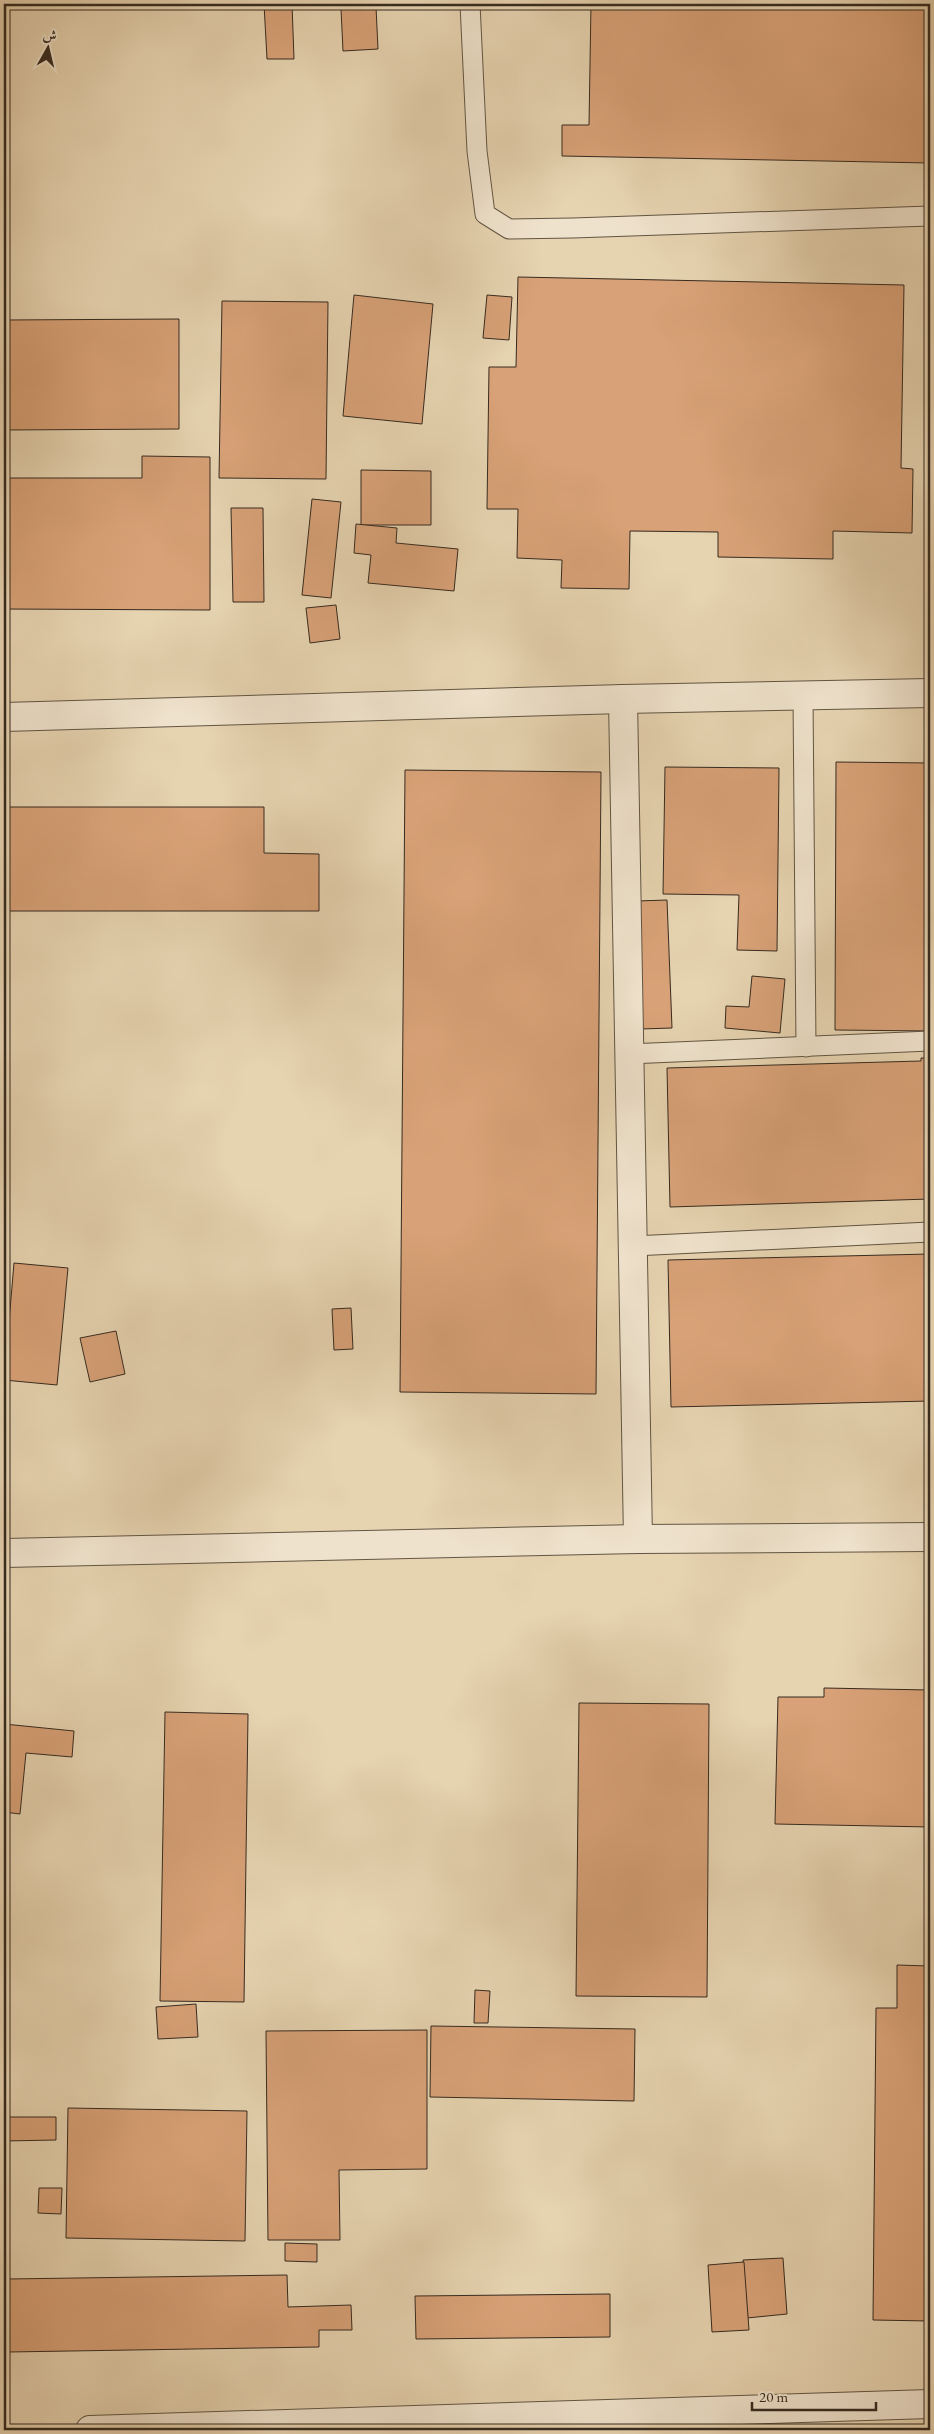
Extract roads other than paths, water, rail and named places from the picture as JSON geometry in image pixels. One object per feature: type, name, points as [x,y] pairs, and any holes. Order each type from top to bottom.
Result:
[{"type":"street","points":[[4,718],[623,699],[803,697],[930,693]]},
{"type":"street","points":[[623,699],[638,1539]]},
{"type":"street","points":[[4,1552],[638,1539],[930,1537]]},
{"type":"street","points":[[90,2430],[930,2404]]},
{"type":"lane","points":[[470,4],[478,151],[485,214],[510,228],[573,228],[930,216]]},
{"type":"lane","points":[[803,697],[806,1047]]},
{"type":"lane","points":[[628,1054],[930,1041]]},
{"type":"lane","points":[[633,1246],[930,1232]]}]
